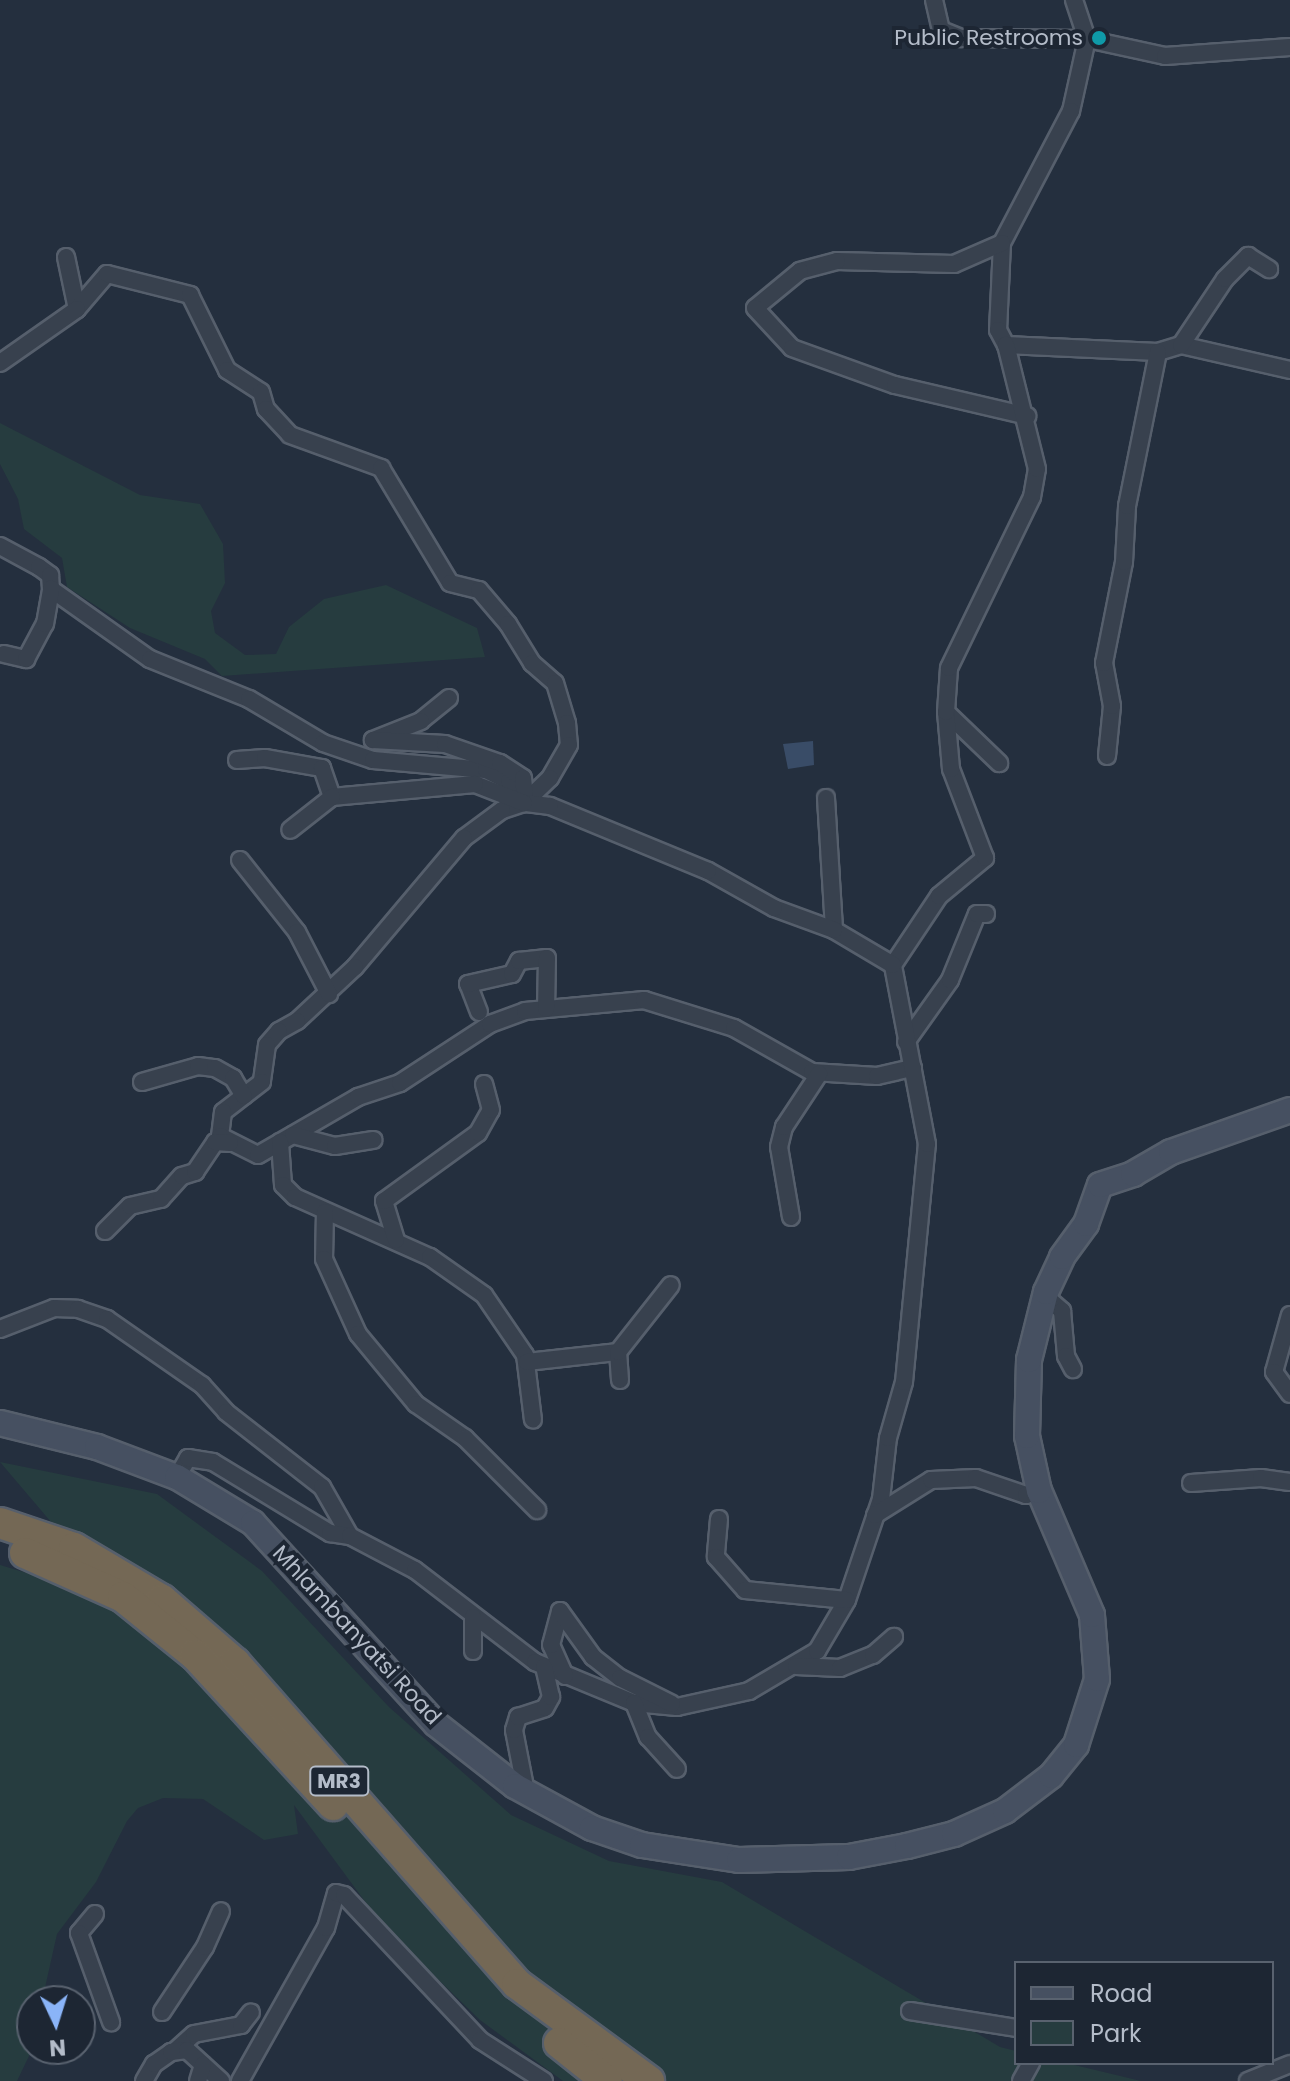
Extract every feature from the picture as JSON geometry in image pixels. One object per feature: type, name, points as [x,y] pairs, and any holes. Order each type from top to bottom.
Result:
[{"type":"highway","name":"MR3","points":[[0,1523],[74,1548],[162,1600],[235,1663],[517,1984],[649,2081]]},
{"type":"highway","name":"MR3","points":[[0,1544],[59,1564],[123,1597],[195,1655],[510,2002],[607,2081]]},
{"type":"main road","name":"Mhlambanyatsi Road","points":[[0,1423],[97,1447],[177,1477],[253,1523],[436,1724],[526,1792],[592,1828],[630,1841],[739,1860],[849,1857],[907,1846],[954,1834],[1005,1811],[1051,1776],[1076,1745],[1097,1679],[1092,1615],[1039,1491],[1025,1400],[1045,1296],[1062,1257],[1086,1224],[1100,1185],[1133,1174],[1171,1152],[1290,1110]]},
{"type":"street","points":[[934,0],[941,30],[961,38],[1087,39],[1165,56],[1283,47]]},
{"type":"street","points":[[177,1477],[188,1458],[213,1462],[330,1533],[350,1536],[415,1570],[473,1617],[544,1667],[634,1703],[677,1707],[733,1696],[796,1666],[817,1651],[847,1600],[875,1515],[904,1382],[903,1349],[916,1283],[927,1144],[893,965],[939,896],[985,858],[951,769],[946,712],[955,654],[1032,497],[1037,469],[1027,416],[1006,345],[998,330],[1002,243],[1061,138],[1087,39],[1074,0]]},
{"type":"street","points":[[1268,64],[1283,47]]},
{"type":"street","points":[[1002,243],[954,264],[824,264],[800,271],[755,308],[792,348],[895,385],[1027,416]]},
{"type":"street","points":[[1181,345],[1225,279],[1248,256],[1269,269]]},
{"type":"street","points":[[66,257],[77,309]]},
{"type":"street","points":[[0,363],[77,309],[107,274],[190,295],[227,370],[261,392],[266,409],[290,435],[381,468],[450,583],[479,590],[508,624],[532,663],[555,683],[569,745],[563,763],[524,803],[502,810],[464,838],[329,994],[267,1045],[262,1082],[223,1112],[220,1136],[258,1155],[358,1097],[400,1083],[490,1024],[546,1009],[644,1000],[734,1028],[819,1074],[877,1076],[913,1068]]},
{"type":"street","points":[[1006,345],[1158,352],[1181,345],[1290,370]]},
{"type":"street","points":[[1107,756],[1112,706],[1104,663],[1124,562],[1127,506],[1158,352]]},
{"type":"street","points":[[0,546],[50,575],[51,589],[45,624],[26,659],[4,654]]},
{"type":"street","points":[[51,589],[150,659],[249,699],[323,743],[373,760],[486,770],[509,781],[524,803]]},
{"type":"street","points":[[449,698],[421,721],[373,740],[445,744],[500,763],[523,778],[524,803]]},
{"type":"street","points":[[946,712],[999,763]]},
{"type":"street","points":[[237,760],[265,758],[322,768],[332,797]]},
{"type":"street","points":[[290,830],[332,797],[460,783],[493,788],[524,803],[550,806],[593,823],[834,930],[893,965]]},
{"type":"street","points":[[826,798],[834,930]]},
{"type":"street","points":[[240,860],[297,932],[329,994]]},
{"type":"street","points":[[906,1042],[950,980],[977,914],[986,914]]},
{"type":"street","points":[[479,1012],[468,984],[512,974],[519,961],[547,958],[546,1009]]},
{"type":"street","points":[[142,1082],[207,1067],[233,1078],[244,1096]]},
{"type":"street","points":[[791,1217],[779,1147],[784,1127],[819,1074]]},
{"type":"street","points":[[396,1240],[384,1201],[478,1133],[491,1110],[484,1084]]},
{"type":"street","points":[[286,1139],[335,1146],[374,1140]]},
{"type":"street","points":[[286,1139],[283,1185],[295,1197],[430,1257],[484,1295],[527,1362],[533,1420]]},
{"type":"street","points":[[105,1231],[130,1206],[161,1199],[182,1176],[195,1172],[215,1142],[230,1143]]},
{"type":"street","points":[[325,1212],[324,1259],[358,1334],[416,1404],[465,1438],[537,1510]]},
{"type":"street","points":[[620,1380],[618,1352],[671,1285]]},
{"type":"street","points":[[1045,1296],[1062,1311],[1066,1356],[1073,1369]]},
{"type":"street","points":[[0,1329],[54,1308],[78,1309],[107,1319],[202,1385],[226,1412],[322,1487],[350,1536]]},
{"type":"street","points":[[1290,1315],[1274,1372],[1290,1394]]},
{"type":"street","points":[[527,1362],[618,1352]]},
{"type":"street","points":[[875,1515],[931,1480],[976,1478],[1026,1495],[1039,1491]]},
{"type":"street","points":[[1191,1483],[1261,1478],[1290,1482]]},
{"type":"street","points":[[719,1519],[716,1557],[745,1590],[847,1600]]},
{"type":"street","points":[[565,1676],[551,1645],[560,1611],[593,1657],[620,1678],[677,1707]]},
{"type":"street","points":[[473,1617],[473,1651]]},
{"type":"street","points":[[796,1666],[840,1668],[873,1655],[894,1637]]},
{"type":"street","points":[[526,1792],[514,1730],[518,1717],[545,1708],[551,1697],[544,1667]]},
{"type":"street","points":[[634,1703],[648,1737],[677,1769]]},
{"type":"street","points":[[240,2081],[326,1928],[336,1893],[344,1895],[480,2040],[544,2081]]},
{"type":"street","points":[[162,2012],[205,1947],[221,1911]]},
{"type":"street","points":[[95,1914],[79,1933],[111,2022]]},
{"type":"street","points":[[910,2011],[1014,2028]]},
{"type":"street","points":[[144,2081],[154,2064],[194,2034],[241,2025],[251,2012]]},
{"type":"street","points":[[173,2051],[187,2050],[201,2073],[221,2081]]},
{"type":"street","points":[[1248,2081],[1288,2070]]},
{"type":"green space","points":[[0,423],[140,495],[200,504],[223,544],[225,583],[211,611],[215,633],[245,655],[276,654],[289,627],[324,599],[386,585],[477,628],[485,657],[222,676],[205,659],[130,628],[67,587],[62,558],[24,529],[18,499],[0,464]]},
{"type":"green space","points":[[0,1462],[157,1494],[262,1571],[389,1707],[511,1815],[609,1861],[722,1882],[1000,2047],[1014,2050],[1014,2065],[1074,2065],[1141,2081],[563,2081],[480,2020],[383,1926],[294,1805],[298,1834],[264,1840],[203,1799],[163,1798],[138,1808],[127,1821],[96,1882],[57,1934],[46,1985],[16,1985],[16,2065],[25,2065],[17,2081],[0,2081],[0,1565],[90,1592],[153,1642]]},
{"type":"water","points":[[813,741],[814,765],[788,769],[783,744]]},
{"type":"place","name":"Public Restrooms","points":[[1099,38]]}]
